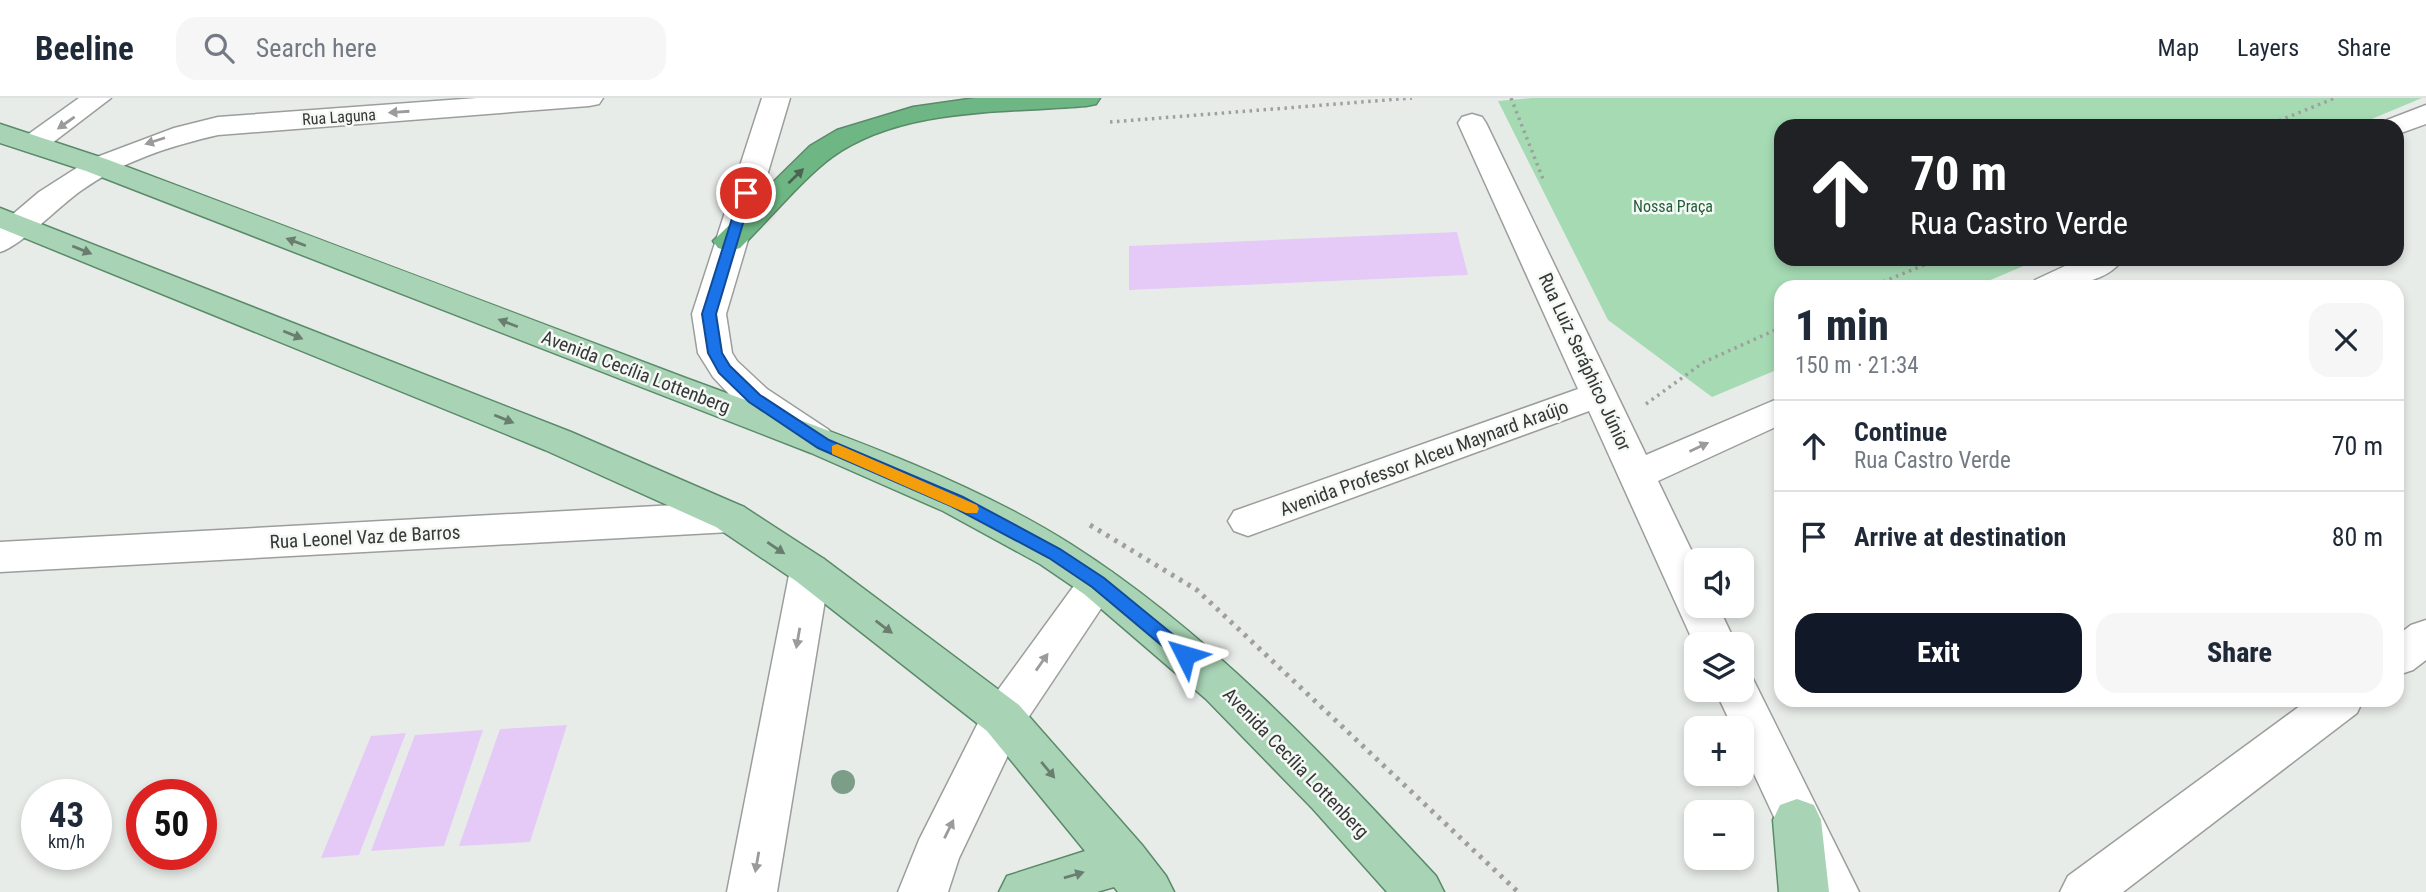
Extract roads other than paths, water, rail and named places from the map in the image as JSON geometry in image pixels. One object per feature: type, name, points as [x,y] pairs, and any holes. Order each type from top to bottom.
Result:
[{"type":"highway","points":[[729,241],[831,144],[917,114],[1087,98]]},
{"type":"main road","name":"Avenida Cecília Lottenberg","points":[[0,132],[96,165],[824,444],[957,502],[1055,553],[1098,583],[1221,685],[1419,892]]},
{"type":"main road","points":[[6,228],[558,441],[730,517],[810,570],[1003,718],[1137,876]]},
{"type":"main road","points":[[1797,820],[1804,892]]},
{"type":"main road","points":[[1024,892],[1137,876]]},
{"type":"street","points":[[33,144],[97,98]]},
{"type":"street","points":[[218,126],[236,98]]},
{"type":"street","name":"Rua Laguna","points":[[6,228],[96,165],[163,138],[218,126],[589,98]]},
{"type":"street","points":[[776,98],[729,241],[709,314],[715,353],[724,369],[754,398],[824,444]]},
{"type":"street","points":[[2404,123],[2426,113]]},
{"type":"street","name":"Rua Luiz Seráphico Júnior","points":[[1472,123],[1684,576]]},
{"type":"street","points":[[2062,280],[2092,266]]},
{"type":"street","name":"Avenida Professor Alceu Maynard Araújo","points":[[1248,521],[1600,394]]},
{"type":"street","points":[[1637,475],[1774,413]]},
{"type":"street","name":"Rua Leonel Vaz de Barros","points":[[0,557],[730,517]]},
{"type":"street","points":[[752,892],[810,570]]},
{"type":"street","points":[[923,892],[936,856],[1003,718],[1098,583]]},
{"type":"street","points":[[2404,654],[2426,637]]},
{"type":"street","points":[[1743,702],[1797,820],[1834,892]]},
{"type":"street","points":[[2085,892],[2332,707]]},
{"type":"park label","name":"Nossa Praça","points":[[1673,206]]}]
